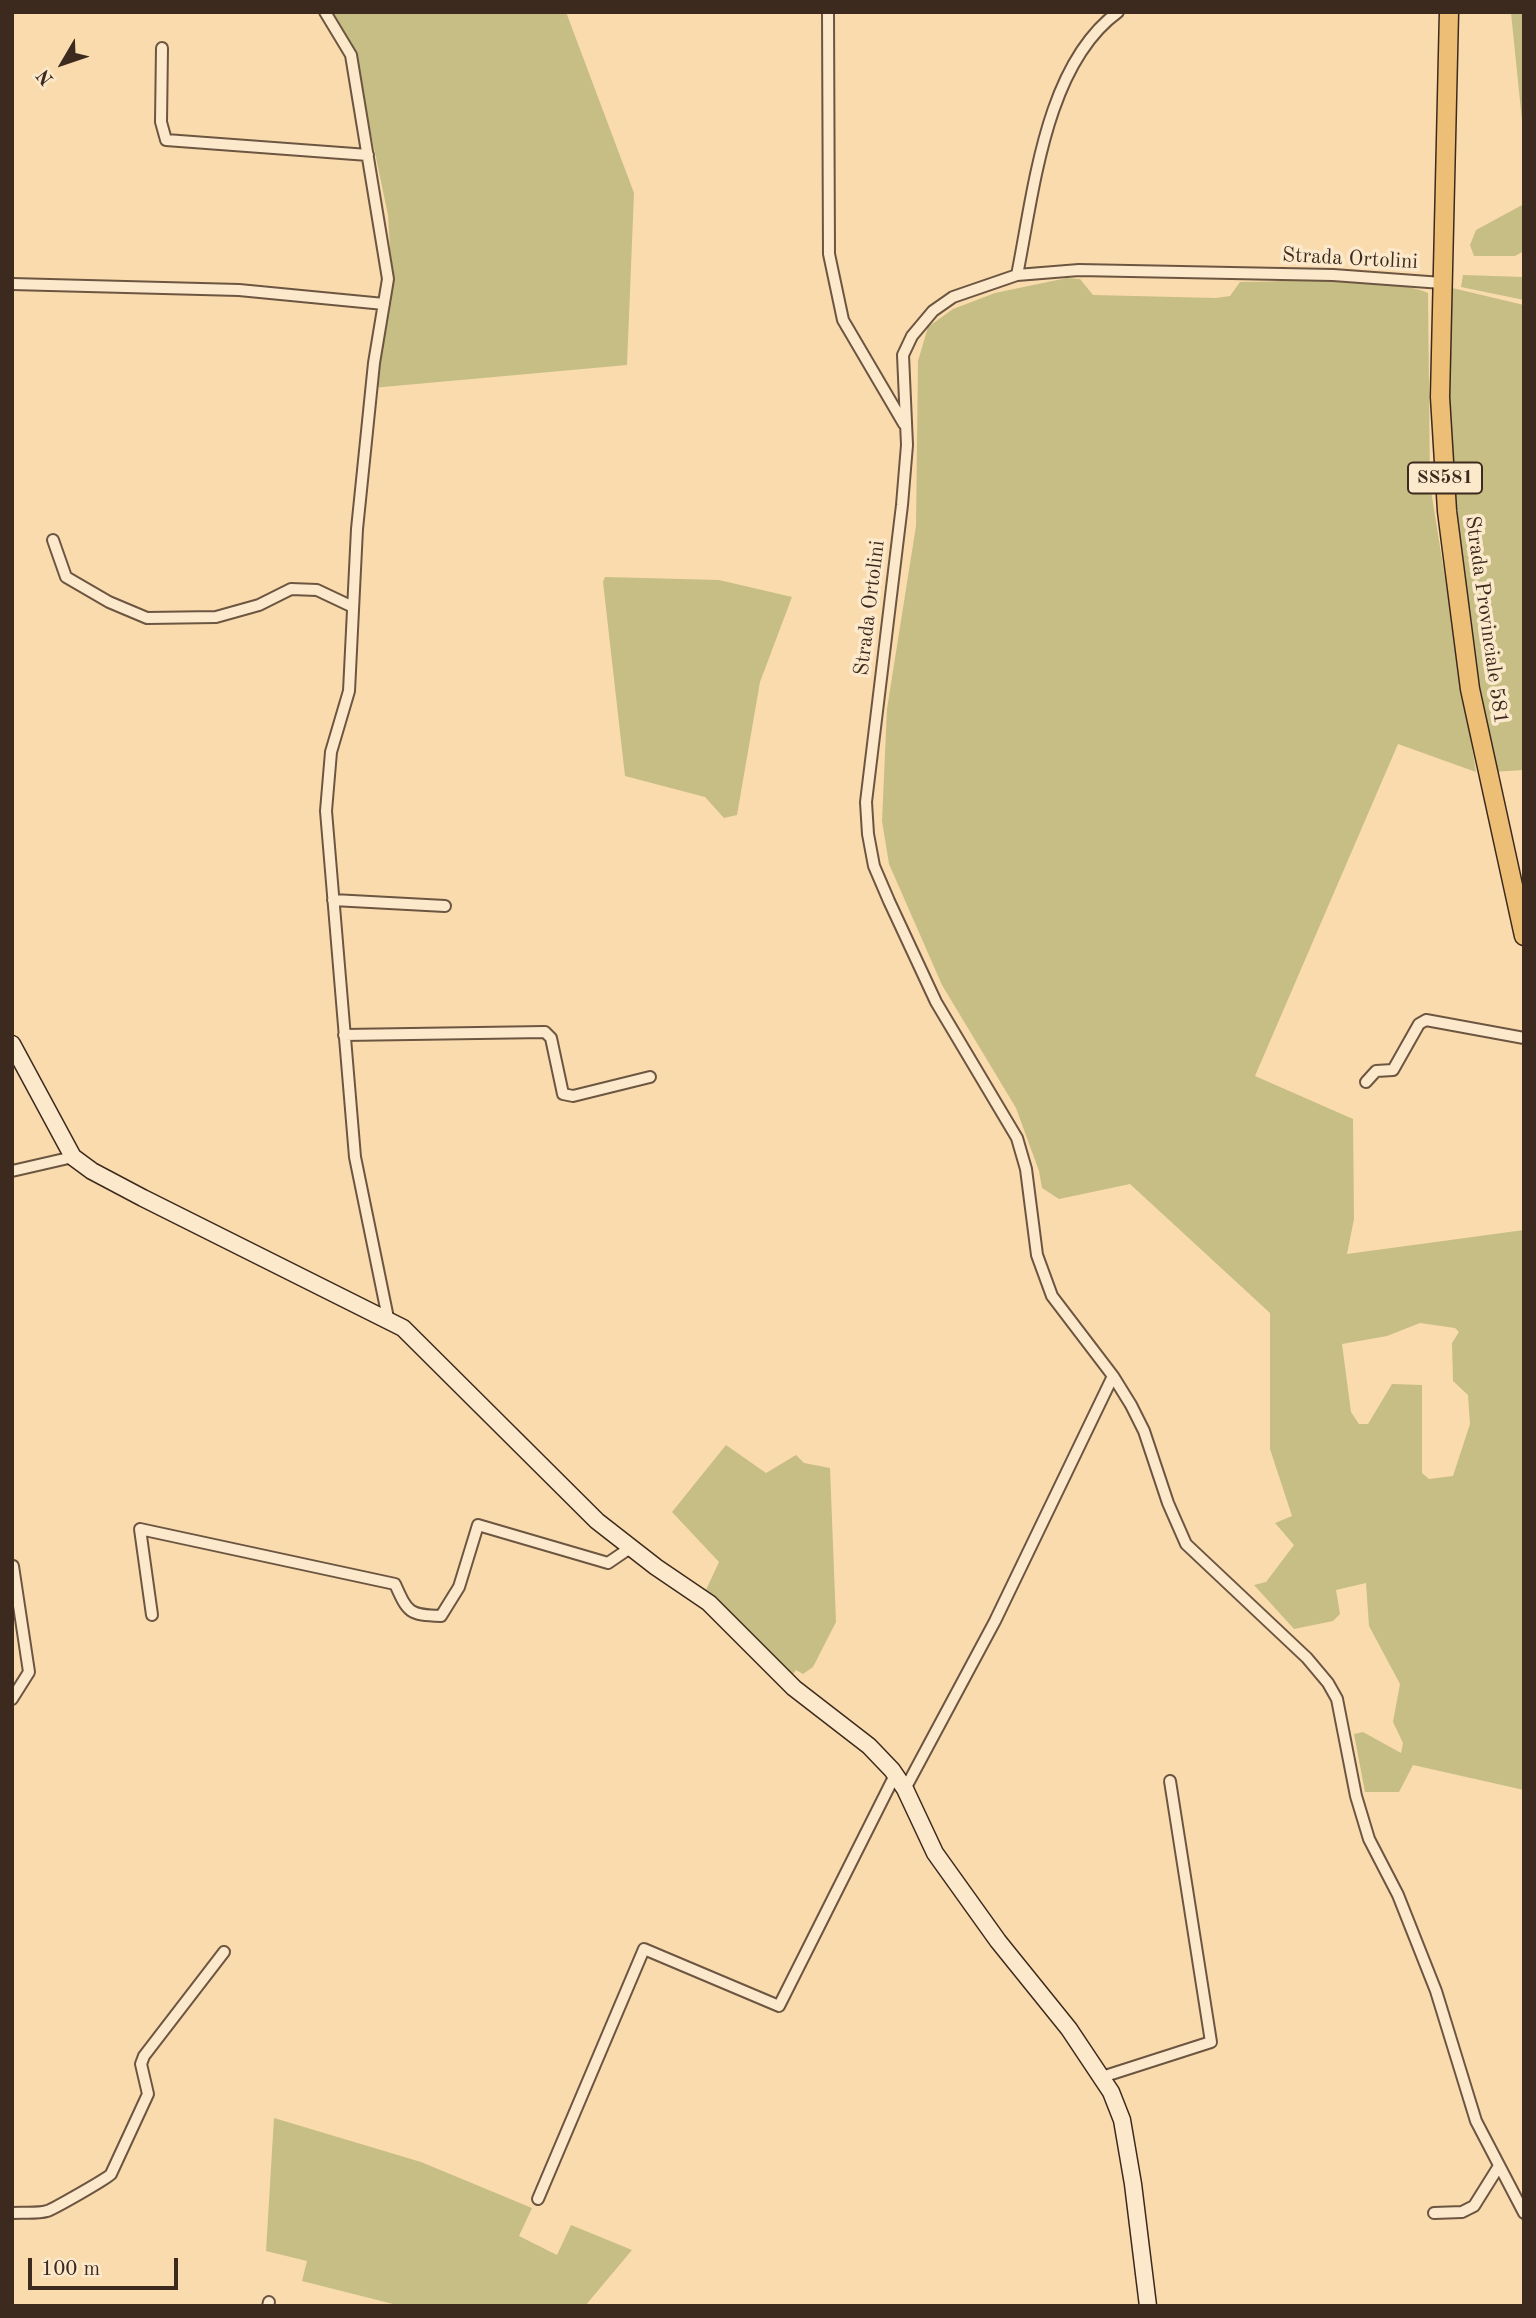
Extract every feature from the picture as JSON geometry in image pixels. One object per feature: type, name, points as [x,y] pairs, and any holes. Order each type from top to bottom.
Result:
[{"type":"main road","name":"Strada Provinciale 581","points":[[1449,12],[1440,397],[1447,511],[1470,689],[1524,936]]},
{"type":"main road","points":[[12,1044],[30,1071],[73,1157],[92,1171],[317,1287],[388,1318],[430,1354],[548,1476],[629,1548],[709,1603],[794,1688],[869,1746],[905,1789],[935,1853],[1102,2077],[1122,2120],[1135,2195],[1148,2306]]},
{"type":"street","points":[[325,12],[351,55],[388,279],[366,446],[349,691],[331,752],[326,811],[355,1157],[388,1318]]},
{"type":"street","points":[[828,12],[829,254],[844,320],[905,426]]},
{"type":"street","points":[[1017,275],[1058,92],[1095,32],[1118,12]]},
{"type":"street","points":[[162,48],[161,122],[166,140],[368,155]]},
{"type":"street","name":"Strada Ortolini","points":[[1442,283],[1333,275],[1079,270],[1017,275],[953,297],[933,311],[918,327],[903,355],[905,426],[902,505],[866,802],[874,866],[936,1002],[1017,1138],[1026,1169],[1037,1255],[1046,1285],[1066,1317],[1113,1376],[1144,1431],[1168,1503],[1186,1544],[1307,1658],[1337,1699],[1356,1796],[1369,1839],[1413,1932],[1436,1991],[1466,2097],[1524,2214]]},
{"type":"street","points":[[12,284],[239,290],[384,304]]},
{"type":"street","points":[[53,540],[66,577],[109,602],[147,618],[216,617],[259,605],[291,589],[317,590],[353,607]]},
{"type":"street","points":[[333,900],[445,906]]},
{"type":"street","points":[[1366,1082],[1376,1071],[1393,1070],[1419,1024],[1426,1020],[1524,1038]]},
{"type":"street","points":[[345,1035],[545,1032],[551,1038],[563,1094],[573,1096],[650,1077]]},
{"type":"street","points":[[12,1171],[73,1157]]},
{"type":"street","points":[[905,1789],[995,1621],[1113,1376]]},
{"type":"street","points":[[152,1615],[140,1529],[395,1584],[406,1609],[417,1615],[441,1616],[460,1587],[478,1525],[608,1563],[629,1548]]},
{"type":"street","points":[[12,1699],[29,1672],[13,1566]]},
{"type":"street","points":[[538,2199],[644,1949],[779,2006],[895,1775]]},
{"type":"street","points":[[1102,2077],[1211,2042],[1170,1781]]},
{"type":"street","points":[[12,2213],[48,2211],[73,2195],[102,2183],[111,2174],[148,2094],[141,2064],[144,2056],[224,1952]]},
{"type":"street","points":[[1434,2213],[1462,2213],[1474,2206],[1499,2166]]},
{"type":"shaded area","points":[[332,12],[566,12],[634,193],[627,365],[372,388],[392,282],[388,215],[354,53]]},
{"type":"shaded area","points":[[1524,12],[1524,140],[1511,13]]},
{"type":"shaded area","points":[[1524,204],[1524,251],[1515,256],[1474,256],[1470,245],[1476,230]]},
{"type":"shaded area","points":[[1463,275],[1524,277],[1524,300],[1461,287]]},
{"type":"shaded area","points":[[1067,278],[1080,279],[1093,295],[1216,298],[1230,296],[1240,282],[1310,280],[1386,283],[1428,293],[1430,484],[1476,772],[1398,744],[1255,1076],[1353,1119],[1354,1219],[1347,1254],[1524,1230],[1524,1790],[1413,1765],[1399,1792],[1365,1792],[1354,1734],[1363,1732],[1401,1753],[1403,1743],[1393,1722],[1400,1684],[1369,1626],[1366,1583],[1336,1590],[1340,1614],[1333,1621],[1294,1629],[1254,1585],[1266,1582],[1294,1545],[1275,1523],[1292,1516],[1270,1449],[1270,1313],[1130,1184],[1059,1199],[1042,1188],[1039,1171],[1016,1108],[942,985],[889,864],[882,821],[887,709],[916,526],[918,361],[928,327],[953,309],[995,293]],"holes":[[[1420,1323],[1455,1328],[1459,1332],[1452,1343],[1453,1381],[1468,1395],[1470,1424],[1453,1476],[1429,1479],[1422,1473],[1422,1385],[1392,1384],[1368,1424],[1359,1424],[1351,1412],[1342,1344],[1387,1336]]]},
{"type":"shaded area","points":[[1448,287],[1524,305],[1524,770],[1492,772],[1463,599],[1445,463]]},
{"type":"shaded area","points":[[605,577],[719,580],[792,597],[760,682],[737,815],[724,818],[705,797],[625,776],[603,582]]},
{"type":"shaded area","points":[[726,1445],[766,1473],[796,1455],[804,1463],[830,1468],[836,1622],[813,1667],[803,1674],[796,1670],[791,1677],[705,1592],[719,1562],[672,1512]]},
{"type":"shaded area","points":[[274,2118],[421,2162],[532,2208],[519,2236],[557,2255],[571,2225],[632,2250],[585,2306],[401,2306],[302,2281],[307,2261],[266,2251]]}]
